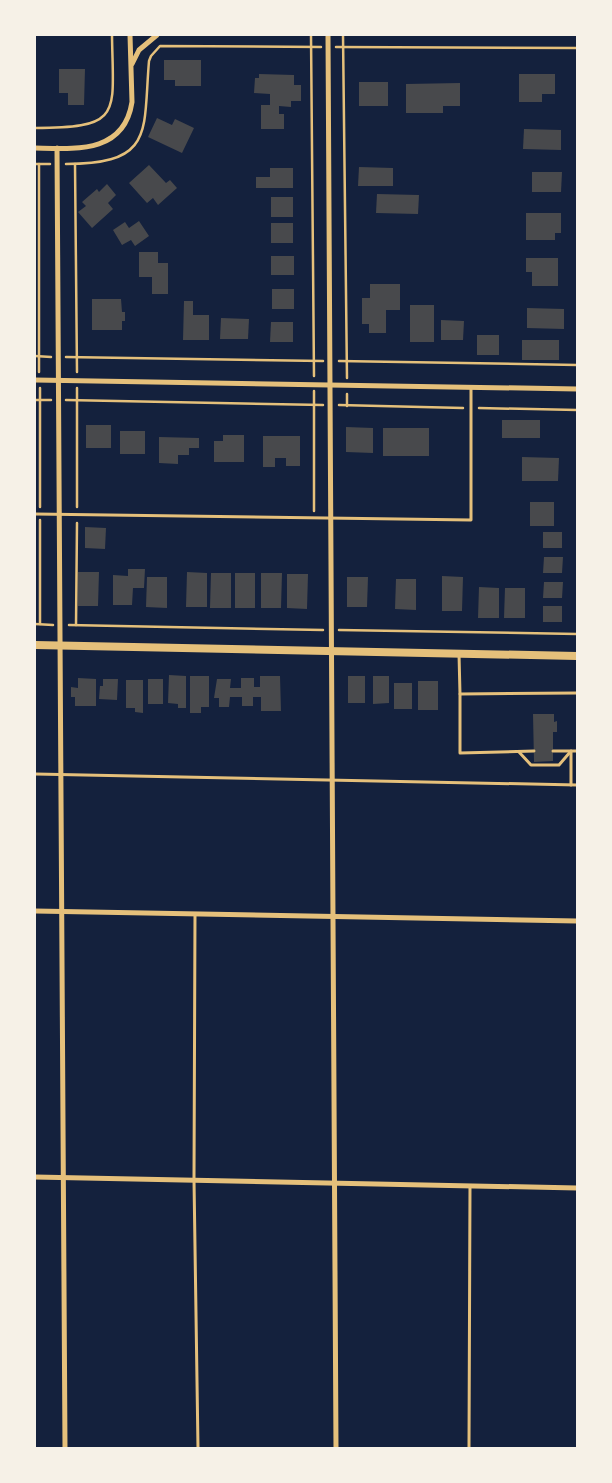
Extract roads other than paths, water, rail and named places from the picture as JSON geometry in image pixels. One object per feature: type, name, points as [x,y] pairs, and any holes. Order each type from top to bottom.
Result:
[{"type":"street","points":[[35,148],[93,146],[111,138],[120,131],[130,112],[130,35]]},
{"type":"street","points":[[131,67],[139,50],[157,35]]},
{"type":"street","points":[[328,35],[336,1448]]},
{"type":"street","points":[[57,148],[64,1448]]},
{"type":"street","points":[[37,380],[577,389]]},
{"type":"street","points":[[35,645],[577,656]]},
{"type":"street","points":[[35,911],[577,922]]},
{"type":"street","points":[[35,1177],[577,1188]]},
{"type":"lane","points":[[35,514],[471,520],[471,388]]},
{"type":"lane","points":[[459,653],[460,753],[534,752]]},
{"type":"lane","points":[[460,694],[577,693]]},
{"type":"lane","points":[[553,751],[577,751]]},
{"type":"lane","points":[[571,751],[571,785]]},
{"type":"lane","points":[[519,752],[530,765],[559,765],[571,751]]},
{"type":"lane","points":[[35,774],[577,785]]},
{"type":"lane","points":[[195,914],[194,1180],[198,1448]]},
{"type":"lane","points":[[469,1448],[470,1186]]}]
